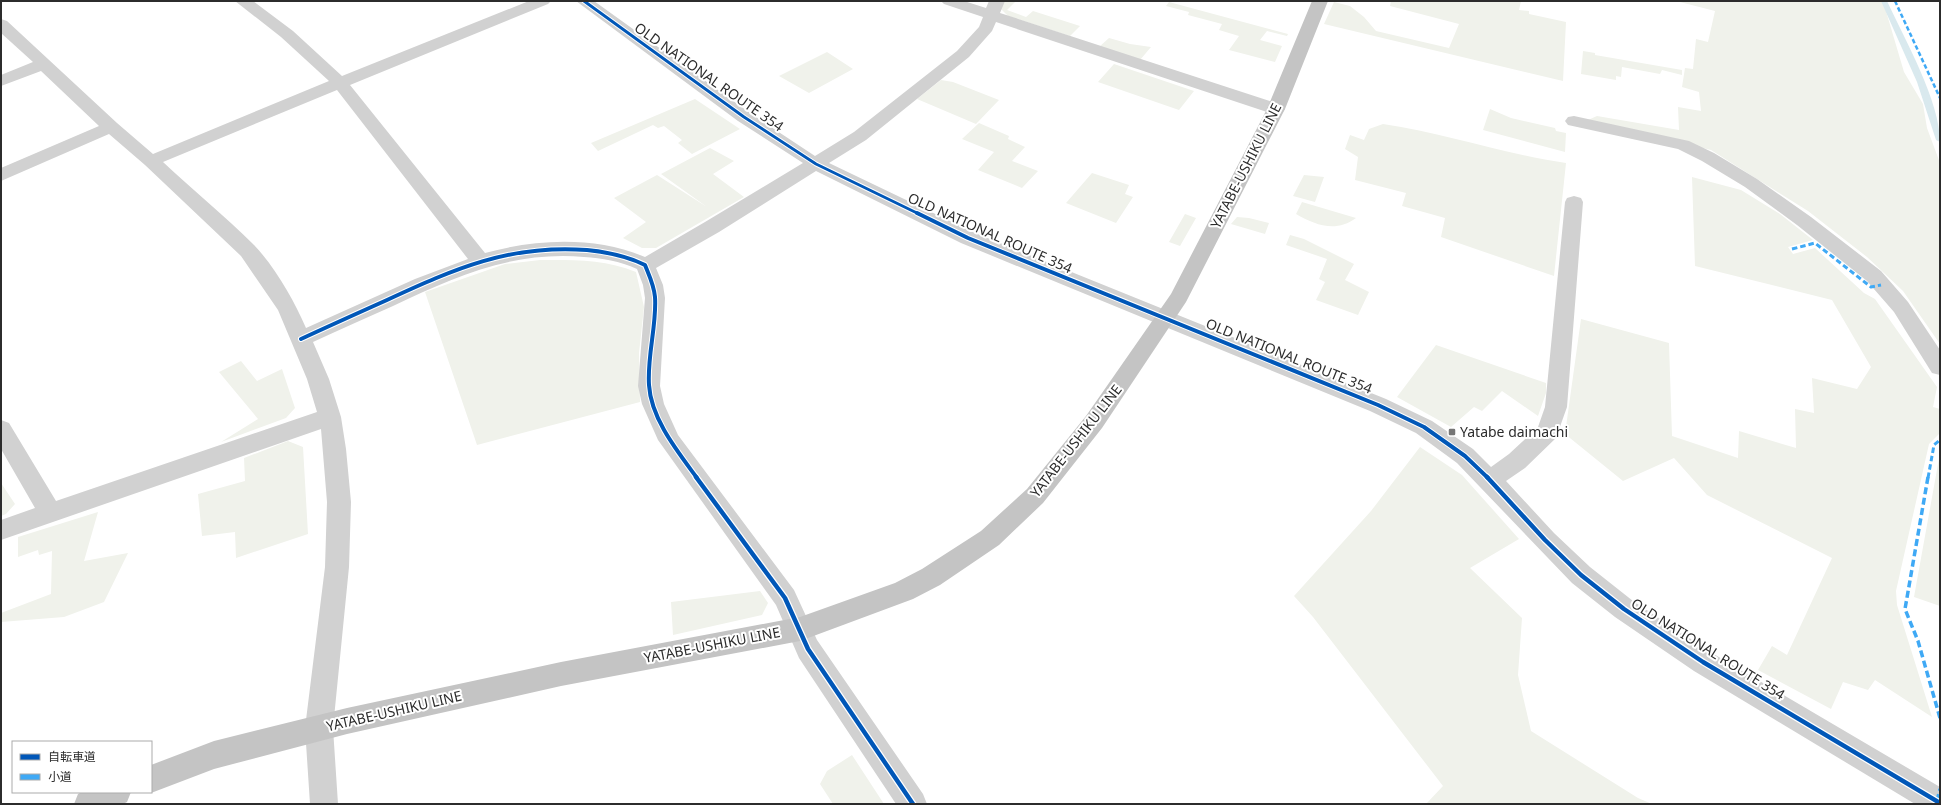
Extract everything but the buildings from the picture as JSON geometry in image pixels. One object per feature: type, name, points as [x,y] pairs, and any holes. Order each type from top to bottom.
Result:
[{"type":"main road","name":"YATABE-USHIKU LINE","points":[[152,779],[214,755],[319,728],[561,674],[800,629],[853,611],[904,591],[931,577],[990,538],[1035,496],[1059,467],[1117,390],[1179,297],[1276,109],[1320,1]]},
{"type":"main road","points":[[88,804],[116,793]]},
{"type":"street","points":[[243,1],[287,34],[340,83],[480,260]]},
{"type":"street","points":[[151,161],[543,1]]},
{"type":"street","name":"OLD NATIONAL ROUTE 354","points":[[584,1],[744,118],[816,164],[968,238],[1088,288],[1166,317],[1378,405],[1424,427],[1465,456],[1490,480],[1544,540],[1581,575],[1624,609],[1703,662],[1940,803]]},
{"type":"street","points":[[949,1],[994,9],[1276,109]]},
{"type":"street","points":[[645,264],[712,227],[860,136],[963,54],[986,28],[994,9]]},
{"type":"street","points":[[1,24],[111,127],[151,161],[248,251],[274,286],[288,309],[318,379],[330,417],[335,449],[339,502],[337,567],[319,728],[324,804]]},
{"type":"street","points":[[1,81],[43,64]]},
{"type":"street","points":[[1574,121],[1683,145],[1708,157],[1751,183],[1874,276],[1901,307],[1940,367]]},
{"type":"street","points":[[1,175],[111,127]]},
{"type":"street","points":[[1490,480],[1517,461],[1548,432],[1554,413],[1574,202]]},
{"type":"street","points":[[301,339],[444,274],[480,260],[516,252],[572,248],[624,256],[645,264],[653,285],[655,298],[649,367],[649,386],[653,404],[668,440],[785,598],[808,649],[913,804]]},
{"type":"street","points":[[1,530],[330,417]]},
{"type":"street","points":[[1,429],[50,513]]},
{"type":"shaded area","points":[[1004,1],[1016,1],[1007,10],[1026,17],[1033,11],[1080,26],[1070,36],[1008,16],[1000,8]]},
{"type":"shaded area","points":[[1391,1],[1521,1],[1519,10],[1529,11],[1529,14],[1566,22],[1563,81],[1324,24],[1334,2],[1350,6],[1364,17],[1376,31],[1449,48],[1459,24],[1390,6]]},
{"type":"shaded area","points":[[1676,1],[1883,1],[1904,72],[1923,104],[1927,128],[1940,163],[1940,344],[1903,291],[1867,257],[1808,211],[1711,150],[1588,120],[1597,116],[1679,130],[1678,107],[1701,111],[1699,92],[1682,87],[1685,68],[1693,69],[1696,39],[1708,42],[1715,11]]},
{"type":"shaded area","points":[[1169,2],[1288,34],[1287,36],[1267,31],[1260,40],[1282,46],[1275,62],[1229,50],[1239,36],[1219,30],[1222,24],[1188,15],[1189,12],[1166,6]]},
{"type":"shaded area","points":[[1109,38],[1130,44],[1151,47],[1140,60],[1099,47]]},
{"type":"shaded area","points":[[1583,51],[1595,53],[1595,55],[1682,70],[1682,75],[1662,70],[1660,74],[1622,67],[1621,77],[1616,76],[1616,80],[1581,74]]},
{"type":"shaded area","points":[[827,52],[853,69],[809,93],[779,76]]},
{"type":"shaded area","points":[[1114,64],[1194,91],[1179,110],[1098,82]]},
{"type":"shaded area","points":[[941,80],[953,82],[999,100],[976,124],[917,99]]},
{"type":"shaded area","points":[[695,99],[740,129],[692,154],[678,143],[682,140],[664,126],[658,128],[653,125],[598,151],[591,143]]},
{"type":"shaded area","points":[[1490,109],[1511,118],[1555,128],[1556,131],[1566,133],[1565,152],[1483,130]]},
{"type":"shaded area","points":[[979,123],[1009,136],[1008,139],[1025,147],[1012,161],[1038,171],[1022,188],[978,170],[994,152],[962,139]]},
{"type":"shaded area","points":[[1383,124],[1566,163],[1554,276],[1441,237],[1445,218],[1402,206],[1406,193],[1355,180],[1358,157],[1345,149],[1350,135],[1364,140],[1369,129]]},
{"type":"shaded area","points":[[710,148],[734,161],[713,174],[744,197],[656,248],[642,248],[623,238],[646,222],[614,198],[657,175],[707,207],[661,174]]},
{"type":"shaded area","points":[[1092,173],[1129,185],[1125,194],[1133,197],[1116,223],[1066,203]]},
{"type":"shaded area","points":[[1304,175],[1324,177],[1315,202],[1293,196]]},
{"type":"shaded area","points":[[1692,177],[1741,190],[1780,214],[1813,240],[1788,247],[1793,254],[1815,248],[1864,293],[1875,299],[1937,387],[1933,407],[1940,409],[1940,433],[1929,444],[1896,591],[1897,605],[1932,717],[1875,680],[1868,690],[1843,682],[1831,709],[1758,670],[1772,646],[1787,655],[1832,558],[1707,495],[1674,458],[1623,481],[1565,434],[1581,319],[1669,343],[1672,436],[1738,458],[1739,431],[1796,448],[1795,409],[1814,413],[1812,378],[1857,389],[1871,367],[1832,300],[1695,266]]},
{"type":"shaded area","points":[[1302,202],[1356,218],[1341,225],[1326,226],[1318,224],[1296,214]]},
{"type":"shaded area","points":[[1185,214],[1196,218],[1180,246],[1169,242]]},
{"type":"shaded area","points":[[1237,217],[1249,218],[1269,223],[1265,234],[1231,224]]},
{"type":"shaded area","points":[[1290,235],[1304,239],[1354,264],[1345,280],[1369,292],[1358,315],[1316,300],[1325,282],[1319,279],[1327,259],[1286,245]]},
{"type":"shaded area","points":[[540,260],[577,260],[601,262],[636,272],[644,307],[639,353],[640,402],[477,445],[425,292],[505,264]]},
{"type":"shaded area","points":[[1436,345],[1546,383],[1546,393],[1538,416],[1502,391],[1482,411],[1474,407],[1451,427],[1397,397]]},
{"type":"shaded area","points":[[241,361],[257,381],[282,369],[295,408],[286,418],[221,442],[258,419],[219,372]]},
{"type":"shaded area","points":[[288,441],[303,447],[308,534],[236,558],[235,532],[202,536],[198,494],[245,481],[244,458]]},
{"type":"shaded area","points":[[1420,447],[1462,475],[1519,539],[1470,568],[1522,618],[1518,675],[1531,731],[1638,798],[1652,804],[1426,804],[1443,786],[1313,617],[1294,596],[1371,511]]},
{"type":"shaded area","points":[[1940,453],[1940,606],[1914,597]]},
{"type":"shaded area","points":[[1,483],[15,504],[6,514],[1,516]]},
{"type":"shaded area","points":[[98,512],[84,561],[128,553],[104,602],[64,617],[1,622],[1,613],[51,594],[52,551],[39,555],[38,550],[18,557],[18,537]]},
{"type":"shaded area","points":[[760,591],[768,603],[762,615],[673,635],[671,602]]},
{"type":"shaded area","points":[[852,755],[884,804],[833,804],[820,784],[827,771]]},
{"type":"waterway","points":[[1884,1],[1921,82],[1940,140]]},
{"type":"marked path","points":[[1895,1],[1940,98]]},
{"type":"marked path","points":[[1792,249],[1815,243],[1871,287],[1881,285]]},
{"type":"marked path","points":[[1940,440],[1934,445],[1905,609],[1918,641],[1940,718]]},
{"type":"marked path","points":[[1937,801],[1940,789]]},
{"type":"cycle path","points":[[584,1],[744,117],[816,164],[968,238],[1378,405],[1424,427],[1465,456],[1490,480],[1545,540],[1581,575],[1624,609],[1703,662],[1940,803]]},
{"type":"cycle path","points":[[301,339],[422,284],[469,265],[492,258],[540,249],[566,249],[620,255],[645,265],[653,285],[655,298],[649,367],[649,386],[653,404],[669,440],[785,598],[808,649],[913,804]]},
{"type":"place","name":"Yatabe daimachi","points":[[1452,432]]}]
